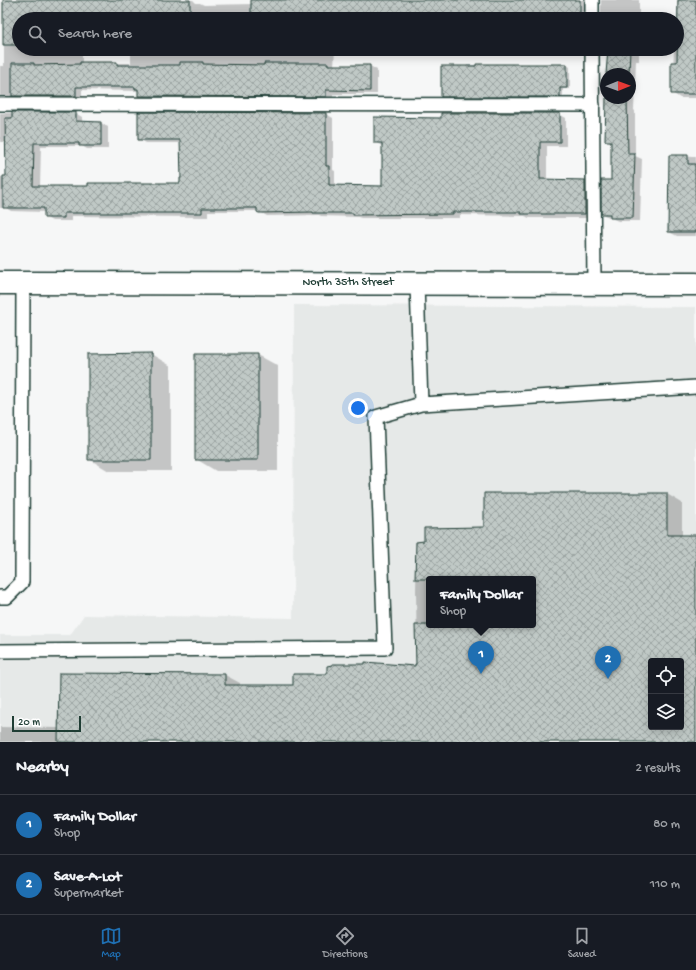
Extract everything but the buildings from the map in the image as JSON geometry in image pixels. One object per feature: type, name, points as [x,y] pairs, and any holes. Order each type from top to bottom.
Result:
[{"type":"street","name":"North 35th Street","points":[[0,283],[696,284]]},
{"type":"lane","points":[[592,0],[592,12]]},
{"type":"lane","points":[[592,56],[594,284]]},
{"type":"lane","points":[[0,104],[593,105]]},
{"type":"lane","points":[[0,597],[7,597],[22,582],[23,283]]},
{"type":"lane","points":[[417,284],[421,404]]},
{"type":"lane","points":[[0,651],[385,648],[376,417],[421,404],[696,387]]},
{"type":"shaded area","points":[[294,305],[696,307],[696,742],[0,742],[0,635],[70,635],[84,615],[293,618]]},
{"type":"place","name":"Family Dollar","points":[[481,674]]},
{"type":"place","name":"Save-A-Lot","points":[[608,679]]}]
